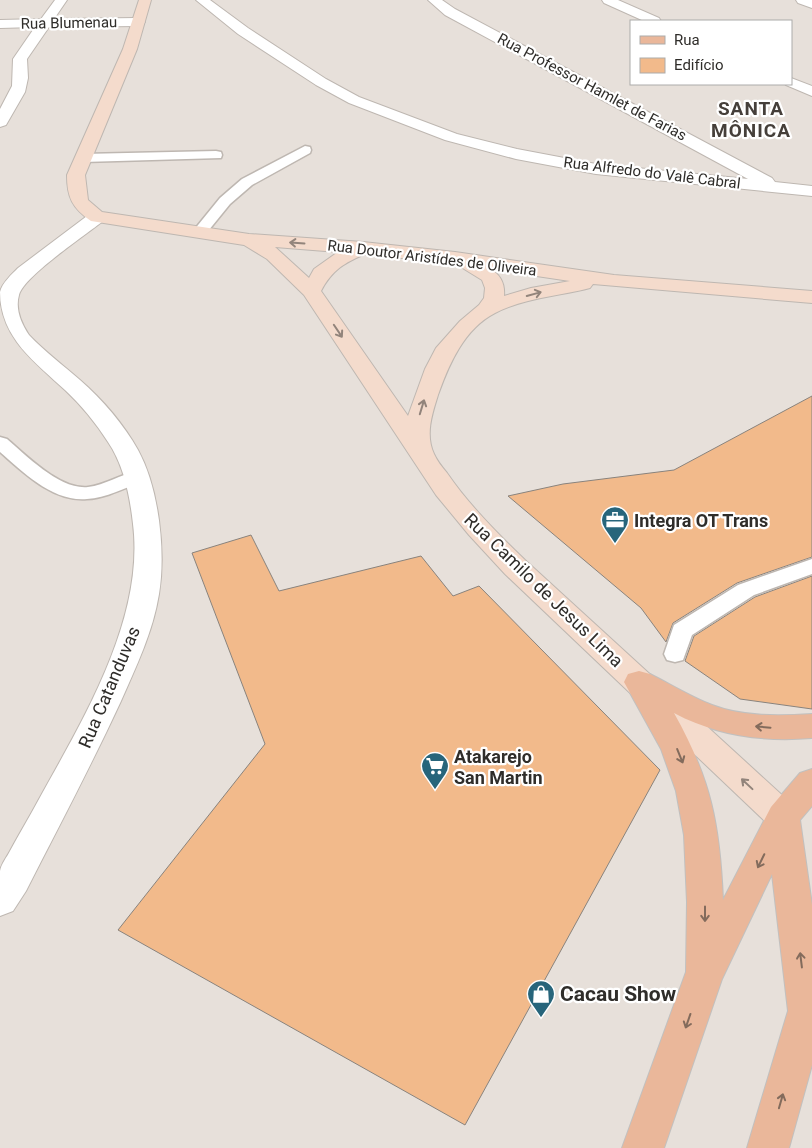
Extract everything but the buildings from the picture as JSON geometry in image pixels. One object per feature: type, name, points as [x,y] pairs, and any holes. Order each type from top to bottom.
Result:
[{"type":"main road","points":[[98,217],[85,208],[76,196],[76,175],[130,49],[145,0]]},
{"type":"main road","name":"Rua Doutor Aristídes de Oliveira","points":[[98,217],[249,240],[363,248],[455,258],[614,281],[812,297]]},
{"type":"main road","name":"Rua Doutor Aristídes de Oliveira","points":[[249,240],[274,256],[311,291]]},
{"type":"main road","points":[[311,291],[321,273],[340,258],[363,248]]},
{"type":"main road","points":[[455,258],[490,276],[495,288],[494,298],[487,309]]},
{"type":"main road","name":"Rua Doutor Aristídes de Oliveira","points":[[421,454],[417,423],[436,369],[447,348],[466,325],[487,309],[506,302],[555,288],[614,281]]},
{"type":"main road","name":"Rua Camilo de Jesus Lima","points":[[311,291],[445,489],[478,529],[515,567],[783,817]]},
{"type":"main road","points":[[640,682],[706,716],[751,726],[787,728],[812,726]]},
{"type":"main road","points":[[640,682],[675,744],[693,790],[705,858],[704,975]]},
{"type":"main road","points":[[644,1148],[704,975],[783,817],[812,782]]},
{"type":"main road","points":[[768,1148],[809,1002],[783,817]]},
{"type":"street","points":[[0,122],[22,80],[20,59],[43,23],[61,0]]},
{"type":"street","name":"Rua Alfredo do Valê Cabral","points":[[202,0],[243,31],[329,87],[370,107],[451,137],[516,154],[596,169],[812,191]]},
{"type":"street","name":"Rua Professor Hamlet de Farias","points":[[434,0],[450,12],[777,188]]},
{"type":"street","points":[[608,0],[652,20]]},
{"type":"street","points":[[802,0],[812,4]]},
{"type":"street","name":"Rua Blumenau","points":[[0,24],[138,22]]},
{"type":"street","points":[[792,82],[812,91]]},
{"type":"street","name":"Rua Catanduvas","points":[[0,900],[13,880],[87,741],[135,635],[147,581],[149,543],[145,512],[136,477],[125,448],[82,393],[20,341],[10,326],[7,314],[8,297],[15,283],[25,272],[98,217]]},
{"type":"lane","points":[[199,233],[225,201],[247,182],[305,150]]},
{"type":"lane","points":[[83,158],[216,155]]},
{"type":"lane","points":[[0,443],[46,479],[64,490],[86,493],[109,488],[136,477]]},
{"type":"lane","points":[[675,654],[682,631],[746,590],[812,566]]},
{"type":"place","name":"Integra OT Trans","points":[[615,544]]},
{"type":"place","name":"Atakarejo San Martin","points":[[435,790]]},
{"type":"place","name":"Cacau Show","points":[[541,1018]]},
{"type":"district","name":"SANTA MÔNICA","points":[[751,119]]}]
